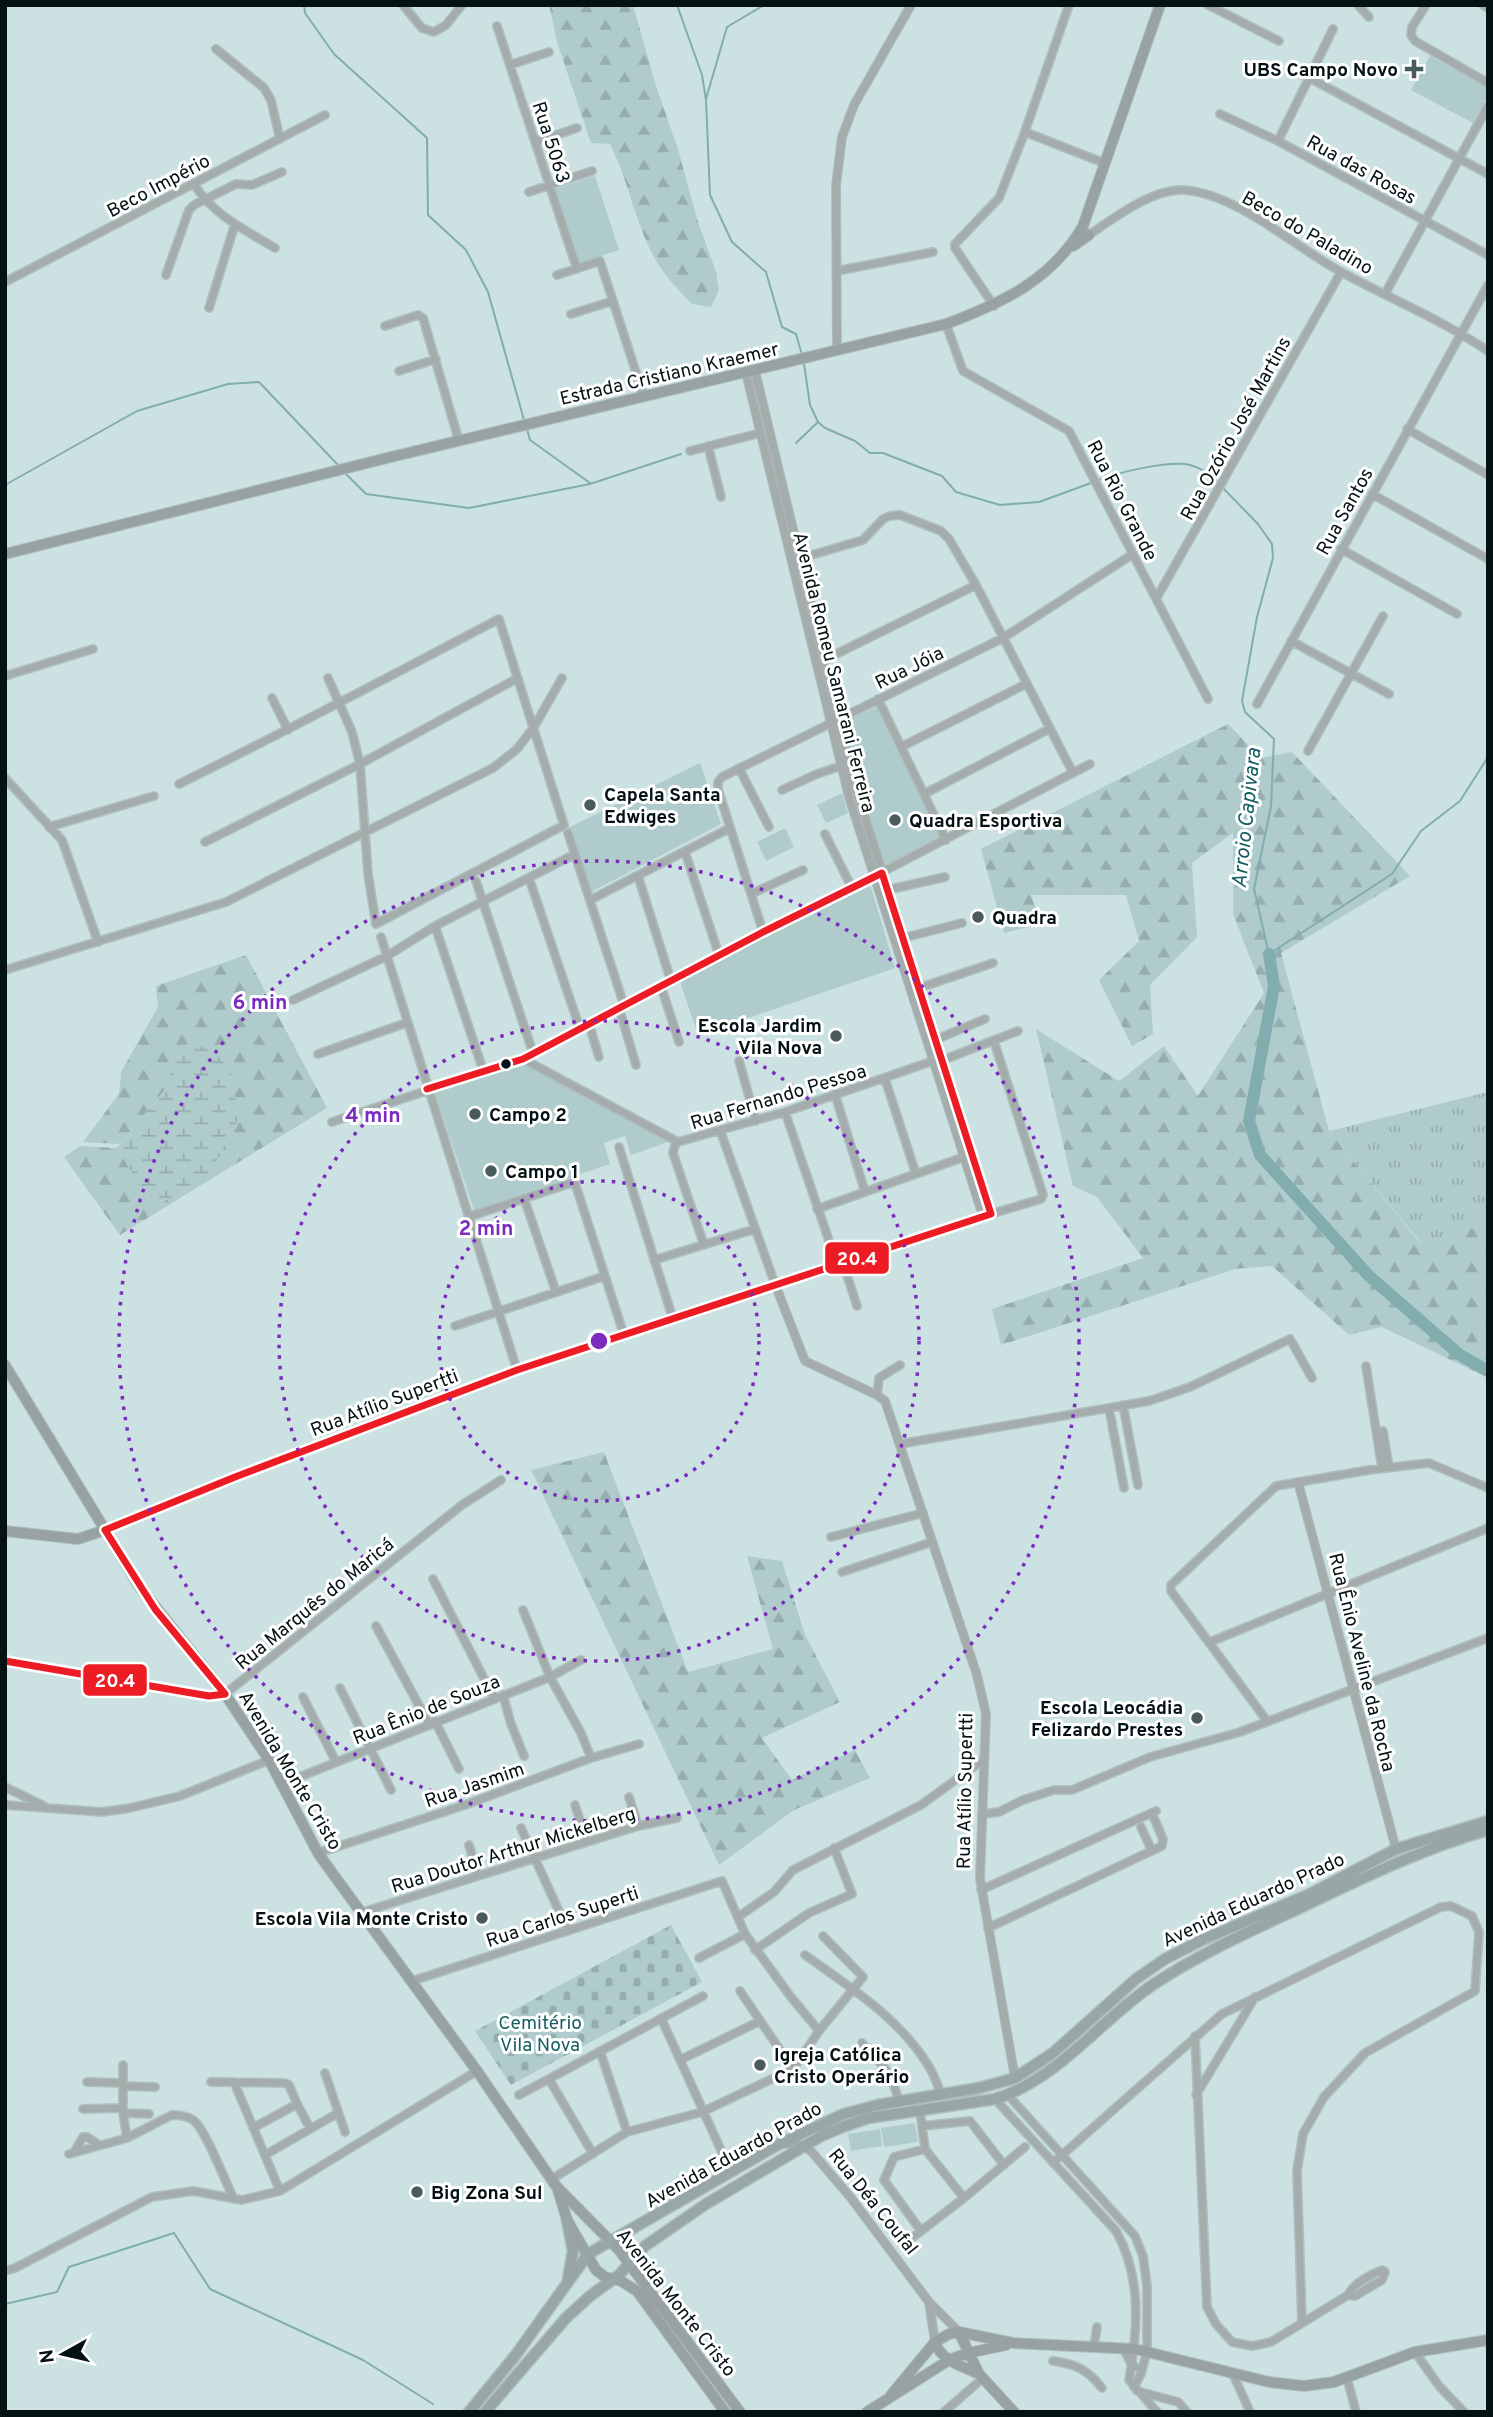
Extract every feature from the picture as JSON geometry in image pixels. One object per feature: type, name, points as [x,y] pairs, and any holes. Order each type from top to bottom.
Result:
[{"type":"main road","name":"Estrada Cristiano Kraemer","points":[[5,554],[335,471],[946,324],[994,306],[1028,285],[1070,248],[1083,226],[1160,5]]},
{"type":"main road","points":[[1070,248],[1090,235]]},
{"type":"main road","name":"Avenida Monte Cristo","points":[[5,1365],[155,1609],[225,1694],[269,1760],[318,1853],[360,1913],[477,2071],[554,2182],[619,2250],[740,2412]]},
{"type":"main road","name":"Rua Atílio Supertti","points":[[5,1531],[78,1539],[105,1530]]},
{"type":"main road","name":"Avenida Eduardo Prado","points":[[469,2412],[515,2356],[588,2254],[779,2144],[844,2114],[1015,2078],[1053,2053],[1147,1972],[1204,1938],[1398,1855],[1488,1821]]},
{"type":"main road","name":"Avenida Eduardo Prado","points":[[485,2412],[566,2318],[612,2280],[645,2246],[698,2208],[804,2146],[868,2118],[921,2119],[1008,2095],[1062,2061],[1155,1984],[1210,1951],[1373,1873],[1398,1855],[1488,1830]]},
{"type":"main road","points":[[1204,1938],[1210,1951]]},
{"type":"main road","points":[[1147,1972],[1155,1984]]},
{"type":"main road","name":"Avenida Monte Cristo","points":[[554,2182],[567,2220],[600,2274],[621,2281],[637,2291],[725,2412]]},
{"type":"main road","points":[[567,2220],[573,2251],[567,2281]]},
{"type":"main road","points":[[891,2395],[935,2342],[959,2332],[1013,2343],[1147,2351],[1233,2374],[1304,2386],[1347,2378],[1415,2352],[1488,2340]]},
{"type":"main road","name":"Rua Déa Coufal","points":[[959,2332],[980,2374],[1012,2411]]},
{"type":"main road","name":"Rua Déa Coufal","points":[[935,2342],[938,2350],[949,2360],[980,2374]]},
{"type":"main road","points":[[867,2412],[949,2360],[1013,2343]]},
{"type":"main road","points":[[980,2374],[982,2354],[990,2348]]},
{"type":"street","points":[[404,5],[422,28],[434,32],[446,26],[463,5]]},
{"type":"street","points":[[837,351],[836,185],[842,137],[854,105],[911,5]]},
{"type":"street","points":[[994,306],[955,248],[955,244],[999,198],[1069,5]]},
{"type":"street","points":[[1208,5],[1279,41]]},
{"type":"street","points":[[1358,5],[1369,17]]},
{"type":"street","points":[[1426,5],[1412,27],[1411,35],[1415,41],[1488,83]]},
{"type":"street","name":"Rua 5063","points":[[497,26],[577,269]]},
{"type":"street","points":[[1278,141],[1333,29]]},
{"type":"street","points":[[216,49],[264,88],[271,100],[280,139]]},
{"type":"street","points":[[510,65],[549,52]]},
{"type":"street","points":[[1291,68],[1488,174]]},
{"type":"street","points":[[1385,295],[1488,106]]},
{"type":"street","name":"Rua das Rosas","points":[[1220,114],[1278,141],[1488,255]]},
{"type":"street","name":"Beco Império","points":[[5,282],[325,115]]},
{"type":"street","points":[[535,142],[577,128]]},
{"type":"street","points":[[1025,132],[1104,163]]},
{"type":"street","points":[[529,192],[592,171]]},
{"type":"street","points":[[166,275],[189,210],[236,184],[252,185],[282,172]]},
{"type":"street","points":[[194,184],[204,200],[235,224],[275,248]]},
{"type":"street","name":"Beco do Paladino","points":[[1090,235],[1115,217],[1161,192],[1183,190],[1213,196],[1341,272],[1460,332],[1488,351]]},
{"type":"street","points":[[209,308],[235,224]]},
{"type":"street","points":[[1083,226],[1090,235]]},
{"type":"street","points":[[837,271],[933,252]]},
{"type":"street","points":[[557,275],[600,261],[644,397]]},
{"type":"street","name":"Rua Ozório José Martins","points":[[1156,599],[1341,272]]},
{"type":"street","points":[[1460,332],[1488,285]]},
{"type":"street","points":[[571,314],[613,301]]},
{"type":"street","points":[[385,326],[422,316],[459,441]]},
{"type":"street","name":"Rua Rio Grande","points":[[946,324],[963,371],[1069,431],[1208,699]]},
{"type":"street","name":"Rua Santos","points":[[1257,705],[1460,332]]},
{"type":"street","points":[[400,371],[436,359]]},
{"type":"street","name":"Avenida Romeu Samarani Ferreira","points":[[750,372],[760,432],[841,766],[896,928],[987,1215]]},
{"type":"street","name":"Avenida Romeu Samarani Ferreira","points":[[750,372],[801,558],[878,875],[887,890],[896,928],[903,938],[919,988],[920,1006],[935,1040],[938,1061]]},
{"type":"street","points":[[1407,429],[1488,475]]},
{"type":"street","points":[[690,451],[760,432]]},
{"type":"street","points":[[709,446],[721,497]]},
{"type":"street","points":[[1371,494],[1488,559]]},
{"type":"street","points":[[790,561],[863,540],[883,519],[900,515],[929,525],[950,539],[1073,773]]},
{"type":"street","points":[[1341,549],[1457,614]]},
{"type":"street","name":"Rua Jóia","points":[[730,828],[718,789],[718,782],[722,777],[1003,638],[1133,554]]},
{"type":"street","points":[[824,660],[976,585]]},
{"type":"street","points":[[1308,751],[1383,616]]},
{"type":"street","points":[[179,784],[288,730],[339,703],[499,619],[564,825],[376,924],[368,874],[360,764],[352,732],[339,703],[328,678]]},
{"type":"street","points":[[1291,641],[1389,694]]},
{"type":"street","points":[[5,676],[93,649]]},
{"type":"street","points":[[205,842],[360,764],[518,678]]},
{"type":"street","points":[[5,970],[226,902],[493,768],[517,749],[534,727],[562,678]]},
{"type":"street","points":[[901,747],[1026,684]]},
{"type":"street","points":[[272,698],[288,730]]},
{"type":"street","points":[[878,699],[946,840]]},
{"type":"street","points":[[924,794],[1049,729]]},
{"type":"street","points":[[332,1122],[482,1070],[523,1059],[1090,764]]},
{"type":"street","points":[[782,790],[841,766]]},
{"type":"street","points":[[738,768],[769,827]]},
{"type":"street","points":[[5,778],[62,840],[98,942]]},
{"type":"street","points":[[49,827],[154,796]]},
{"type":"street","points":[[590,900],[730,828],[764,932]]},
{"type":"street","points":[[568,833],[590,900],[636,1065]]},
{"type":"street","points":[[825,834],[852,888]]},
{"type":"street","points":[[685,852],[719,956]]},
{"type":"street","points":[[293,1000],[387,956],[435,926],[575,854]]},
{"type":"street","points":[[751,894],[803,870]]},
{"type":"street","points":[[638,876],[671,981]]},
{"type":"street","points":[[887,890],[945,877]]},
{"type":"street","points":[[528,878],[580,1029]]},
{"type":"street","points":[[476,881],[533,1053]]},
{"type":"street","points":[[903,938],[961,923]]},
{"type":"street","points":[[435,926],[482,1070]]},
{"type":"street","points":[[381,937],[517,1370]]},
{"type":"street","points":[[919,988],[993,963]]},
{"type":"street","points":[[661,986],[679,1042]]},
{"type":"street","points":[[935,1040],[985,1019]]},
{"type":"street","points":[[318,1054],[406,1023]]},
{"type":"street","points":[[589,1024],[599,1057]]},
{"type":"street","name":"Rua Fernando Pessoa","points":[[523,1059],[678,1142],[785,1112],[1018,1031]]},
{"type":"street","points":[[987,1215],[1043,1197],[994,1041]]},
{"type":"street","points":[[739,1061],[756,1121]]},
{"type":"street","points":[[885,1079],[916,1174]]},
{"type":"street","points":[[835,1094],[865,1192]]},
{"type":"street","name":"Avenida Romeu Samarani Ferreira","points":[[955,1111],[964,1157],[987,1215]]},
{"type":"street","points":[[785,1112],[837,1264],[846,1272],[857,1306]]},
{"type":"street","points":[[720,1130],[805,1361],[877,1395]]},
{"type":"street","points":[[678,1142],[673,1153],[704,1245]]},
{"type":"street","points":[[618,1147],[673,1319]]},
{"type":"street","points":[[817,1209],[964,1157]]},
{"type":"street","points":[[468,1217],[574,1183],[624,1335]]},
{"type":"street","points":[[524,1198],[556,1292]]},
{"type":"street","name":"Rua Atílio Supertti","points":[[105,1530],[235,1477],[517,1370],[987,1215]]},
{"type":"street","points":[[654,1260],[755,1229]]},
{"type":"street","points":[[455,1325],[605,1276]]},
{"type":"street","points":[[900,1444],[1149,1401],[1190,1387],[1290,1339],[1312,1378]]},
{"type":"street","name":"Rua Atílio Supertti","points":[[900,1365],[883,1375],[877,1384],[877,1395],[885,1401],[900,1444],[976,1675],[986,1714],[979,1879],[1015,2078]]},
{"type":"street","points":[[1367,1366],[1385,1468]]},
{"type":"street","points":[[1123,1405],[1138,1485]]},
{"type":"street","points":[[1109,1408],[1125,1488]]},
{"type":"street","points":[[1383,1431],[1385,1468]]},
{"type":"street","points":[[1267,1721],[1170,1588],[1276,1486],[1429,1463],[1488,1488]]},
{"type":"street","name":"Rua Marquês do Maricá","points":[[5,1661],[209,1696],[225,1694],[462,1505],[501,1480]]},
{"type":"street","name":"Rua Ênio Aveline da Rocha","points":[[1298,1482],[1398,1855]]},
{"type":"street","points":[[831,1538],[923,1513]]},
{"type":"street","points":[[1210,1642],[1488,1528]]},
{"type":"street","points":[[842,1572],[932,1542]]},
{"type":"street","points":[[433,1579],[494,1698]]},
{"type":"street","points":[[523,1610],[550,1677],[581,1733],[591,1758]]},
{"type":"street","points":[[376,1626],[459,1769]]},
{"type":"street","points":[[982,1814],[999,1812],[1054,1790],[1072,1790],[1150,1757],[1240,1732],[1488,1637]]},
{"type":"street","name":"Rua Ênio de Souza","points":[[282,1784],[550,1677],[581,1660]]},
{"type":"street","points":[[340,1688],[391,1790]]},
{"type":"street","points":[[503,1695],[524,1756]]},
{"type":"street","points":[[303,1698],[336,1762]]},
{"type":"street","name":"Rua Jasmim","points":[[318,1853],[465,1805],[591,1758],[639,1744]]},
{"type":"street","points":[[5,1805],[102,1812],[130,1808],[180,1797],[269,1760]]},
{"type":"street","points":[[819,2031],[755,1950],[738,1917],[774,1892],[793,1870],[921,1805],[983,1760]]},
{"type":"street","points":[[5,1787],[48,1807]]},
{"type":"street","points":[[629,1797],[638,1826]]},
{"type":"street","points":[[576,1805],[587,1842]]},
{"type":"street","points":[[981,1890],[1155,1814],[1164,1843],[988,1928]]},
{"type":"street","name":"Rua Doutor Arthur Mickelberg","points":[[360,1913],[638,1826],[677,1818]]},
{"type":"street","points":[[1141,1827],[1152,1851]]},
{"type":"street","points":[[521,1828],[568,1931]]},
{"type":"street","points":[[469,1845],[478,1876]]},
{"type":"street","points":[[755,1950],[809,1913],[853,1894],[834,1848]]},
{"type":"street","name":"Rua Carlos Superti","points":[[412,1982],[722,1881],[738,1917]]},
{"type":"street","points":[[1053,2163],[1222,2014],[1441,1906],[1461,1909],[1472,1916],[1478,1926],[1475,1991],[1365,2053],[1324,2097],[1303,2134],[1297,2171],[1302,2321]]},
{"type":"street","points":[[699,1958],[745,1934]]},
{"type":"street","points":[[554,2182],[627,2132],[702,2112],[793,2068],[863,1977],[823,1936]]},
{"type":"street","points":[[805,1955],[903,2030],[929,2066],[942,2095]]},
{"type":"street","points":[[740,1991],[793,2068]]},
{"type":"street","points":[[519,2095],[703,1996]]},
{"type":"street","points":[[1196,2096],[1255,1997]]},
{"type":"street","points":[[661,2018],[731,2172]]},
{"type":"street","points":[[680,2060],[760,2021]]},
{"type":"street","points":[[1195,2036],[1207,2307],[1216,2324],[1232,2342],[1252,2346],[1271,2342],[1348,2295],[1352,2288],[1375,2273],[1382,2270],[1385,2272],[1382,2280],[1355,2296],[1348,2295]]},
{"type":"street","points":[[862,2043],[889,2073],[900,2102]]},
{"type":"street","points":[[600,2052],[627,2132]]},
{"type":"street","points":[[123,2065],[122,2110],[127,2138]]},
{"type":"street","points":[[5,2271],[15,2269],[152,2197],[193,2191],[242,2200],[281,2191],[477,2071]]},
{"type":"street","points":[[325,2073],[345,2132]]},
{"type":"street","points":[[549,2079],[593,2154]]},
{"type":"street","points":[[87,2082],[155,2087]]},
{"type":"street","points":[[211,2082],[285,2083],[289,2085],[310,2129]]},
{"type":"street","points":[[234,2082],[281,2191]]},
{"type":"street","points":[[1008,2095],[1135,2236],[1143,2256],[1147,2286],[1147,2351],[1136,2389]]},
{"type":"street","points":[[995,2099],[1116,2231],[1128,2252],[1135,2282],[1129,2349],[1132,2366],[1129,2380],[1157,2412]]},
{"type":"street","points":[[253,2128],[297,2104]]},
{"type":"street","points":[[83,2109],[149,2114]]},
{"type":"street","points":[[265,2155],[338,2113]]},
{"type":"street","points":[[99,2146],[83,2137],[72,2153],[99,2146],[127,2138],[172,2115],[180,2115],[194,2121],[204,2134],[234,2199]]},
{"type":"street","points":[[964,2198],[925,2149],[921,2119],[970,2120],[1004,2165]]},
{"type":"street","name":"Rua Déa Coufal","points":[[779,2144],[804,2146],[811,2151],[851,2198],[929,2302],[959,2332]]},
{"type":"street","points":[[908,2241],[1025,2147]]},
{"type":"street","points":[[921,2231],[884,2180],[894,2157],[925,2149]]},
{"type":"street","name":"Rua Déa Coufal","points":[[929,2302],[935,2342]]},
{"type":"street","points":[[1094,2347],[1097,2327]]},
{"type":"street","points":[[1074,2364],[1076,2346]]},
{"type":"street","points":[[1415,2352],[1439,2386],[1464,2412]]},
{"type":"street","points":[[1053,2361],[1074,2364],[1089,2372],[1102,2388]]},
{"type":"street","points":[[1132,2366],[1142,2369]]},
{"type":"street","points":[[944,2412],[980,2374]]},
{"type":"street","points":[[1233,2374],[1250,2412]]},
{"type":"street","points":[[1347,2378],[1356,2412]]},
{"type":"street","points":[[1136,2389],[1178,2402],[1187,2412]]},
{"type":"green space","points":[[549,5],[633,5],[697,219],[716,272],[719,290],[711,307],[692,304],[673,284],[649,248],[610,144],[591,143],[557,42]]},
{"type":"green space","points":[[1430,56],[1488,87],[1488,96],[1473,123],[1411,90]]},
{"type":"green space","points":[[595,176],[619,250],[580,263],[555,189]]},
{"type":"green space","points":[[877,707],[943,838],[885,867],[854,771],[845,721]]},
{"type":"green space","points":[[1228,724],[1261,758],[1292,752],[1410,876],[1281,953],[1329,1131],[1420,1243],[1488,1224],[1488,1378],[1382,1327],[1349,1335],[1272,1266],[1235,1269],[1001,1345],[992,1309],[1143,1258],[1097,1197],[1073,1186],[1036,1029],[1119,1081],[1164,1046],[1198,1096],[1264,993],[1233,914],[1233,833],[1192,863],[1197,937],[1150,985],[1153,1034],[1132,1046],[1099,980],[1139,941],[1126,895],[1031,895],[1041,924],[1004,933],[981,849]]},
{"type":"green space","points":[[700,763],[721,824],[591,892],[568,828]]},
{"type":"green space","points":[[842,793],[848,813],[826,823],[817,805]]},
{"type":"green space","points":[[785,828],[794,847],[766,861],[757,842]]},
{"type":"green space","points":[[870,884],[895,968],[698,1035],[680,982]]},
{"type":"green space","points":[[246,955],[327,1108],[120,1235],[64,1157],[80,1146],[117,1148],[154,1208],[173,1055],[168,1086],[120,1144],[83,1142],[119,1094],[121,1072],[158,1007],[156,986]]},
{"type":"green space","points":[[207,1045],[230,1069],[239,1118],[211,1172],[154,1208],[117,1148],[168,1086],[173,1055]]},
{"type":"green space","points":[[523,1063],[671,1141],[631,1155],[625,1136],[604,1143],[610,1164],[474,1210],[435,1093]]},
{"type":"green space","points":[[1488,1092],[1488,1224],[1421,1243],[1329,1131]]},
{"type":"green space","points":[[604,1452],[688,1672],[773,1649],[747,1556],[782,1561],[805,1635],[840,1702],[762,1738],[792,1780],[855,1750],[870,1778],[794,1810],[719,1865],[531,1470]]},
{"type":"green space","name":"Cemitério Vila Nova","points":[[671,1925],[702,1982],[511,2085],[475,2031]]},
{"type":"green space","points":[[915,2123],[918,2142],[884,2147],[881,2128]]},
{"type":"green space","points":[[880,2129],[882,2146],[851,2151],[848,2134]]},
{"type":"waterway","points":[[304,5],[305,13],[334,54],[427,138],[428,215],[466,250],[488,292],[524,420]]},
{"type":"waterway","name":"Arroio Capivara","points":[[677,5],[702,75],[706,100],[710,195],[732,242],[766,272],[782,327],[796,334],[802,355]]},
{"type":"waterway","points":[[706,99],[727,27],[764,5]]},
{"type":"waterway","name":"Arroio Capivara","points":[[804,364],[810,405],[818,422],[825,428],[855,441],[870,453],[883,453],[942,476],[956,492],[1000,505],[1039,502],[1091,483]]},
{"type":"waterway","points":[[5,485],[137,411],[228,384],[259,382],[338,465]]},
{"type":"waterway","points":[[796,443],[818,422]]},
{"type":"waterway","points":[[527,429],[530,440],[590,483]]},
{"type":"waterway","points":[[346,474],[366,494],[469,508],[590,484],[681,454]]},
{"type":"waterway","name":"Arroio Capivara","points":[[1096,481],[1140,468],[1185,464],[1208,474],[1219,483]]},
{"type":"waterway","name":"Arroio Capivara","points":[[1223,488],[1258,524],[1272,544],[1273,558],[1257,617],[1242,701],[1245,712],[1274,739],[1271,806],[1254,889],[1269,954],[1392,874],[1421,831],[1460,801],[1488,757]]},
{"type":"waterway","name":"Arroio Capivara","points":[[1269,954],[1274,986],[1249,1121],[1260,1155],[1369,1276],[1460,1355],[1488,1371]]},
{"type":"waterway","points":[[5,2304],[57,2292],[69,2267],[174,2233],[210,2289],[363,2360],[433,2404]]},
{"type":"transit line","name":"20.4","points":[[225,1694],[155,1609],[105,1530],[235,1477],[517,1370],[991,1214],[882,873],[763,932],[523,1059],[427,1089]]},
{"type":"transit line","name":"20.4","points":[[5,1661],[209,1696],[225,1694]]},
{"type":"place","name":"UBS Campo Novo","points":[[1414,69]]},
{"type":"place","name":"Capela Santa Edwiges","points":[[590,805]]},
{"type":"place","name":"Quadra Esportiva","points":[[895,820]]},
{"type":"place","name":"Quadra","points":[[978,917]]},
{"type":"place","name":"Escola Jardim Vila Nova","points":[[836,1036]]},
{"type":"place","name":"Campo 2","points":[[475,1114]]},
{"type":"place","name":"Campo 1","points":[[491,1171]]},
{"type":"place","name":"Escola Leocádia Felizardo Prestes","points":[[1197,1718]]},
{"type":"place","name":"Escola Vila Monte Cristo","points":[[482,1918]]},
{"type":"place","name":"Igreja Católica Cristo Operário","points":[[760,2065]]},
{"type":"place","name":"Big Zona Sul","points":[[417,2192]]}]
